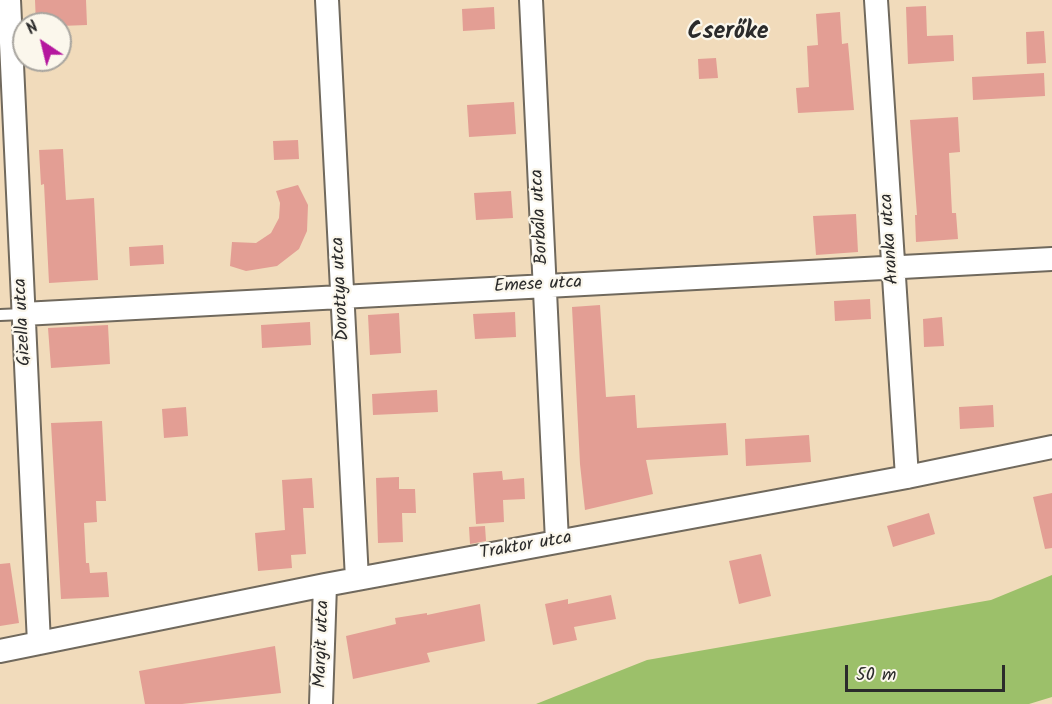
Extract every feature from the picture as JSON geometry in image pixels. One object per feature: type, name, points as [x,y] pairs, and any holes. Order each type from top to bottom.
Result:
[{"type":"street","name":"Gizella utca","points":[[9,0],[39,643]]},
{"type":"street","name":"Dorottya utca","points":[[327,0],[357,579]]},
{"type":"street","name":"Borbála utca","points":[[531,0],[557,541]]},
{"type":"street","name":"Aranka utca","points":[[876,0],[907,477]]},
{"type":"street","name":"Emese utca","points":[[24,314],[1052,259]]},
{"type":"street","name":"Traktor utca","points":[[0,651],[325,585],[907,477],[1052,447]]},
{"type":"street","name":"Margit utca","points":[[321,704],[325,585]]},
{"type":"lane","points":[[0,315],[24,314]]},
{"type":"green space","points":[[1052,575],[1052,697],[1029,704],[536,704],[647,660],[991,600]]},
{"type":"building","points":[[35,0],[86,0],[87,25],[72,26],[72,12],[36,12]]},
{"type":"building","points":[[926,6],[927,36],[953,35],[954,61],[908,64],[906,7]]},
{"type":"building","points":[[494,7],[495,29],[463,31],[462,9]]},
{"type":"building","points":[[840,12],[842,44],[848,43],[854,110],[798,113],[796,88],[809,87],[807,46],[818,45],[816,14]]},
{"type":"building","points":[[1044,31],[1046,63],[1027,64],[1026,32]]},
{"type":"building","points":[[716,58],[718,78],[699,79],[698,59]]},
{"type":"building","points":[[1044,73],[1045,96],[973,100],[972,77]]},
{"type":"building","points":[[514,102],[516,134],[469,137],[467,105]]},
{"type":"building","points":[[958,117],[960,152],[949,153],[952,213],[956,213],[958,239],[916,242],[915,215],[917,215],[910,120]]},
{"type":"building","points":[[298,140],[299,159],[274,160],[273,141]]},
{"type":"building","points":[[63,149],[66,200],[94,198],[98,280],[49,283],[44,184],[41,185],[39,150]]},
{"type":"building","points":[[298,185],[308,205],[307,231],[299,249],[277,266],[246,271],[230,266],[232,242],[256,243],[271,233],[279,218],[280,203],[276,191]]},
{"type":"building","points":[[511,191],[513,218],[476,220],[474,193]]},
{"type":"building","points":[[856,214],[858,252],[816,255],[813,216]]},
{"type":"building","points":[[163,245],[164,264],[130,266],[129,247]]},
{"type":"building","points":[[870,299],[871,319],[835,321],[834,301]]},
{"type":"building","points":[[600,305],[606,397],[635,395],[637,428],[726,423],[728,455],[646,460],[653,494],[585,510],[580,464],[572,307]]},
{"type":"building","points":[[515,312],[516,337],[475,339],[473,314]]},
{"type":"building","points":[[399,313],[401,353],[370,355],[368,315]]},
{"type":"building","points":[[942,317],[944,346],[924,347],[923,319]]},
{"type":"building","points":[[310,322],[311,345],[262,348],[261,325]]},
{"type":"building","points":[[108,325],[110,364],[51,368],[48,328]]},
{"type":"building","points":[[437,390],[438,412],[373,415],[372,394]]},
{"type":"building","points":[[993,405],[994,427],[960,429],[959,407]]},
{"type":"building","points":[[186,407],[188,436],[164,438],[162,409]]},
{"type":"building","points":[[102,421],[106,501],[96,501],[97,522],[84,523],[86,563],[89,563],[90,573],[107,572],[109,597],[61,599],[51,423]]},
{"type":"building","points":[[809,435],[811,462],[746,466],[745,439]]},
{"type":"building","points":[[502,471],[503,480],[524,478],[525,499],[503,500],[504,522],[476,524],[473,473]]},
{"type":"building","points":[[399,477],[399,489],[415,489],[416,513],[402,513],[403,542],[378,543],[376,478]]},
{"type":"building","points":[[312,478],[314,508],[303,508],[306,554],[291,555],[292,568],[258,571],[255,533],[285,530],[282,480]]},
{"type":"building","points":[[1052,493],[1052,548],[1045,549],[1033,497]]},
{"type":"building","points":[[929,513],[935,534],[893,547],[887,526]]},
{"type":"building","points":[[485,526],[486,541],[470,544],[469,527]]},
{"type":"building","points":[[761,554],[771,596],[739,604],[729,561]]},
{"type":"building","points":[[10,563],[19,623],[0,626],[0,564]]},
{"type":"building","points":[[611,595],[616,619],[574,627],[577,640],[553,645],[545,604],[568,599],[568,604]]},
{"type":"building","points":[[480,604],[485,641],[427,653],[430,662],[353,679],[346,636],[396,624],[395,618],[427,613],[427,615]]},
{"type":"building","points":[[275,646],[281,693],[182,704],[145,704],[139,671]]},
{"type":"district","name":"Cserőke","points":[[728,34]]}]
